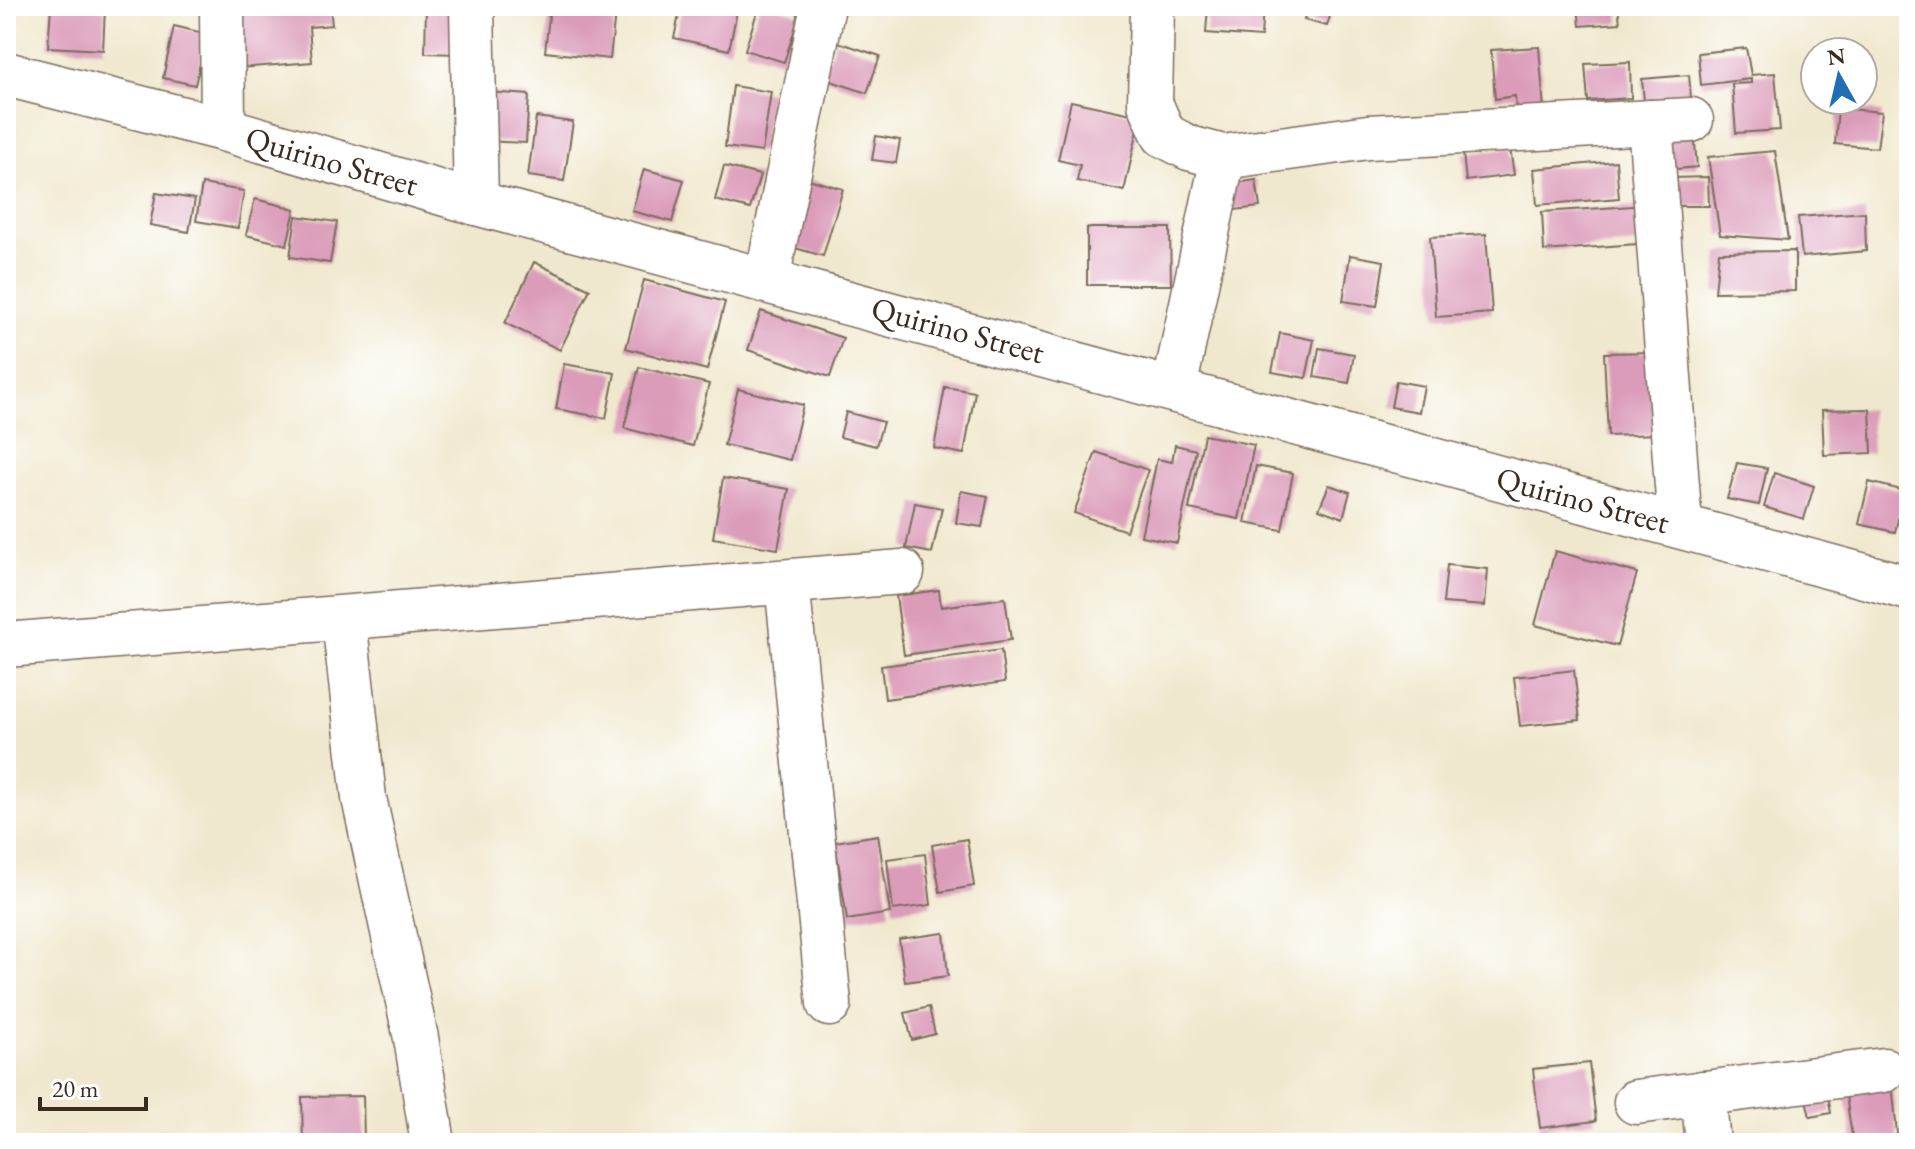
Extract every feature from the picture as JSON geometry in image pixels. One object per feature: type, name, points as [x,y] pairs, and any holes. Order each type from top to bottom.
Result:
[{"type":"street","points":[[222,6],[223,129]]},
{"type":"street","points":[[472,6],[476,203]]},
{"type":"street","points":[[767,279],[823,6]]},
{"type":"street","points":[[1152,6],[1150,103],[1164,135],[1189,148],[1223,157],[1368,137],[1671,121],[1680,526]]},
{"type":"street","name":"Quirino Street","points":[[6,74],[223,129],[476,203],[1909,588]]},
{"type":"street","points":[[1174,389],[1223,157]]},
{"type":"street","points":[[6,645],[902,572]]},
{"type":"street","points":[[787,582],[829,1004]]},
{"type":"street","points":[[344,619],[364,798],[416,1038],[433,1143]]},
{"type":"street","points":[[1636,1102],[1884,1070]]},
{"type":"street","points":[[1703,1093],[1708,1143]]},
{"type":"building","points":[[51,6],[105,9],[103,50],[48,47]]},
{"type":"building","points":[[235,6],[330,6],[332,25],[309,27],[312,62],[240,68]]},
{"type":"building","points":[[426,6],[460,6],[458,54],[425,53]]},
{"type":"building","points":[[681,6],[738,6],[729,50],[674,38]]},
{"type":"building","points":[[759,6],[774,6],[800,14],[784,62],[745,50]]},
{"type":"building","points":[[1208,6],[1263,6],[1261,37],[1206,33]]},
{"type":"building","points":[[1308,6],[1333,6],[1327,26],[1304,20]]},
{"type":"building","points":[[1578,6],[1618,6],[1620,23],[1580,26]]},
{"type":"building","points":[[550,7],[615,13],[610,59],[545,52]]},
{"type":"building","points":[[174,26],[207,34],[195,85],[163,78]]},
{"type":"building","points":[[835,41],[880,56],[867,93],[822,78]]},
{"type":"building","points":[[1539,47],[1544,109],[1516,112],[1515,96],[1495,99],[1491,50]]},
{"type":"building","points":[[1746,48],[1751,75],[1775,73],[1780,130],[1736,133],[1732,84],[1751,83],[1751,79],[1701,85],[1698,53]]},
{"type":"building","points":[[1630,62],[1631,98],[1588,101],[1585,64]]},
{"type":"building","points":[[1689,75],[1692,110],[1645,113],[1642,79]]},
{"type":"building","points":[[733,86],[771,92],[762,152],[725,147]]},
{"type":"building","points":[[487,92],[529,95],[526,143],[485,141]]},
{"type":"building","points":[[1071,101],[1141,116],[1124,191],[1077,181],[1080,165],[1058,160]]},
{"type":"building","points":[[1879,112],[1882,112],[1877,148],[1835,144],[1837,116],[1879,116]]},
{"type":"building","points":[[536,117],[573,122],[564,181],[528,176]]},
{"type":"building","points":[[1694,132],[1697,167],[1666,170],[1660,134]]},
{"type":"building","points":[[876,136],[900,140],[896,163],[872,160]]},
{"type":"building","points":[[1510,148],[1514,175],[1466,181],[1463,154]]},
{"type":"building","points":[[1775,151],[1788,240],[1720,235],[1708,157]]},
{"type":"building","points":[[1616,161],[1619,198],[1537,205],[1534,169]]},
{"type":"building","points":[[724,166],[760,175],[750,209],[715,200]]},
{"type":"building","points":[[644,169],[684,180],[672,222],[632,211]]},
{"type":"building","points":[[1708,177],[1709,206],[1672,206],[1672,178]]},
{"type":"building","points":[[808,179],[843,189],[823,256],[788,246]]},
{"type":"building","points":[[1256,180],[1260,207],[1227,211],[1224,185]]},
{"type":"building","points":[[202,184],[244,191],[238,228],[196,221]]},
{"type":"building","points":[[156,193],[195,199],[189,232],[150,225]]},
{"type":"building","points":[[255,199],[295,209],[287,245],[246,235]]},
{"type":"building","points":[[1648,205],[1650,243],[1544,251],[1542,212]]},
{"type":"building","points":[[1865,212],[1866,251],[1802,257],[1798,217]]},
{"type":"building","points":[[296,216],[337,222],[330,263],[290,257]]},
{"type":"building","points":[[1087,228],[1170,228],[1171,285],[1087,285]]},
{"type":"building","points":[[1486,234],[1492,313],[1436,317],[1430,237]]},
{"type":"building","points":[[1795,251],[1795,291],[1715,292],[1719,252]]},
{"type":"building","points":[[1350,255],[1384,261],[1377,306],[1343,301]]},
{"type":"building","points":[[534,262],[590,289],[560,350],[505,323]]},
{"type":"building","points":[[644,280],[725,302],[707,370],[626,348]]},
{"type":"building","points":[[761,311],[843,338],[830,377],[748,350]]},
{"type":"building","points":[[1280,333],[1314,340],[1306,378],[1272,372]]},
{"type":"building","points":[[1319,348],[1354,354],[1349,383],[1314,377]]},
{"type":"building","points":[[1655,352],[1657,434],[1608,436],[1604,353]]},
{"type":"building","points":[[564,364],[615,373],[606,418],[556,409]]},
{"type":"building","points":[[639,367],[709,384],[693,446],[624,428]]},
{"type":"building","points":[[1396,381],[1424,386],[1419,412],[1391,407]]},
{"type":"building","points":[[945,387],[975,392],[964,454],[934,448]]},
{"type":"building","points":[[738,389],[803,405],[790,460],[724,445]]},
{"type":"building","points":[[1870,409],[1872,453],[1824,455],[1822,410]]},
{"type":"building","points":[[846,412],[883,422],[876,446],[840,437]]},
{"type":"building","points":[[1204,435],[1254,445],[1239,519],[1189,509]]},
{"type":"building","points":[[1175,445],[1196,450],[1177,543],[1141,536],[1157,459],[1172,462]]},
{"type":"building","points":[[1096,452],[1148,470],[1126,531],[1074,513]]},
{"type":"building","points":[[1737,463],[1767,468],[1759,505],[1727,499]]},
{"type":"building","points":[[1256,466],[1293,473],[1282,530],[1245,523]]},
{"type":"building","points":[[1774,473],[1814,486],[1804,519],[1764,507]]},
{"type":"building","points":[[723,478],[789,489],[778,549],[713,538]]},
{"type":"building","points":[[1869,482],[1905,491],[1895,532],[1859,524]]},
{"type":"building","points":[[1329,485],[1350,492],[1343,518],[1319,509]]},
{"type":"building","points":[[961,491],[988,496],[982,527],[956,523]]},
{"type":"building","points":[[915,503],[942,508],[932,553],[906,548]]},
{"type":"building","points":[[1555,551],[1637,573],[1617,646],[1535,625]]},
{"type":"building","points":[[1447,565],[1488,569],[1485,606],[1443,603]]},
{"type":"building","points":[[939,590],[941,607],[1005,598],[1011,640],[904,655],[896,596]]},
{"type":"building","points":[[1001,650],[1005,682],[885,699],[881,666]]},
{"type":"building","points":[[1574,670],[1580,720],[1520,726],[1514,677]]},
{"type":"building","points":[[878,835],[890,913],[847,920],[835,842]]},
{"type":"building","points":[[967,839],[974,886],[940,892],[932,845]]},
{"type":"building","points":[[925,854],[931,905],[893,910],[887,859]]},
{"type":"building","points":[[944,933],[948,976],[905,982],[899,939]]},
{"type":"building","points":[[929,1007],[935,1034],[912,1040],[905,1013]]},
{"type":"building","points":[[1589,1063],[1596,1121],[1540,1128],[1533,1069]]},
{"type":"building","points":[[1892,1083],[1898,1143],[1853,1143],[1845,1089]]},
{"type":"building","points":[[1827,1091],[1831,1113],[1810,1117],[1805,1095]]},
{"type":"building","points":[[363,1096],[364,1141],[303,1142],[302,1097]]}]
